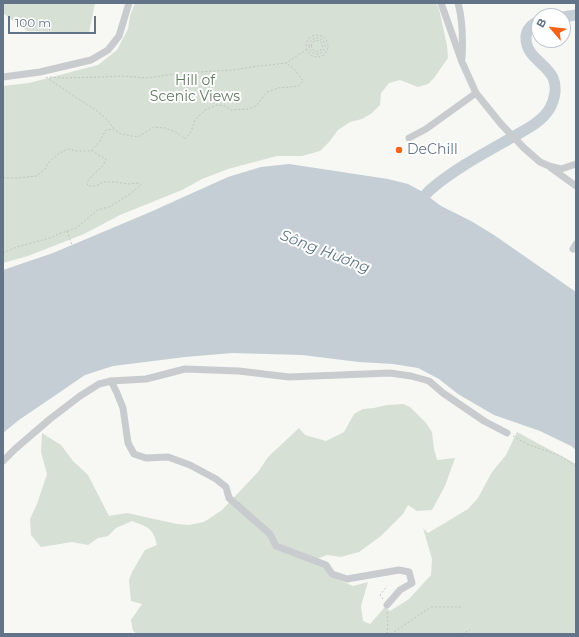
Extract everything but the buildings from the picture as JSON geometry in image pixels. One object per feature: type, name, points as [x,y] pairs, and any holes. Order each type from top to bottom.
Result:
[{"type":"street","points":[[3,77],[40,72],[91,60],[108,50],[119,36],[129,3]]},
{"type":"street","points":[[442,3],[462,62],[476,93],[501,124],[540,162],[561,169],[576,164]]},
{"type":"street","points":[[458,3],[463,36],[462,62]]},
{"type":"street","points":[[409,138],[426,129],[476,93]]},
{"type":"street","points":[[549,166],[576,186]]},
{"type":"street","points":[[3,461],[50,419],[80,396],[99,384],[111,381],[146,379],[185,369],[239,371],[289,377],[390,373],[411,376],[429,381],[443,394],[484,421],[507,433]]},
{"type":"street","points":[[111,381],[123,408],[128,443],[134,454],[146,458],[168,458],[190,465],[216,479],[226,487],[228,498],[270,534],[276,546],[326,565],[332,574],[347,579],[399,570],[409,572],[412,584],[400,590],[387,605]]},
{"type":"path","points":[[312,35],[322,36],[327,41],[326,52],[321,56],[312,56],[307,51],[307,40],[312,35]]},
{"type":"path","points":[[309,50],[314,54],[320,54],[324,50],[324,42],[321,39],[313,38]]},
{"type":"path","points":[[309,50],[309,42],[313,38]]},
{"type":"path","points":[[286,63],[294,69],[303,81],[299,86],[278,88],[267,92],[256,106],[252,108],[231,110],[225,106],[217,105],[205,110],[195,120],[191,132],[185,139],[176,132],[165,128],[154,127],[138,137],[122,134],[114,129],[104,115],[99,111],[46,77],[64,78],[123,76],[146,78],[195,72],[270,66],[286,63],[309,50],[314,41],[319,41],[322,44]]},
{"type":"path","points":[[311,48],[315,52],[319,51],[324,42]]},
{"type":"path","points":[[92,150],[100,141],[106,130],[114,129]]},
{"type":"path","points":[[3,177],[17,178],[37,176],[58,154],[68,149],[76,151],[92,150],[106,159],[104,165],[89,180],[87,183],[88,186],[96,186],[103,182],[128,184],[139,183],[141,186],[111,206],[98,210],[76,228],[3,253]]},
{"type":"path","points":[[66,231],[72,245]]},
{"type":"path","points":[[507,433],[526,444],[560,456],[576,468]]},
{"type":"path","points":[[391,634],[431,607],[463,607]]},
{"type":"path","points":[[462,634],[470,630]]},
{"type":"green space","points":[[3,3],[95,3],[89,33],[27,31],[3,13]]},
{"type":"green space","name":"Hill of Scenic Views","points":[[135,3],[436,3],[439,9],[447,45],[448,58],[428,84],[418,87],[400,80],[389,83],[381,93],[380,105],[372,113],[362,119],[350,122],[338,130],[320,151],[302,156],[277,156],[228,169],[202,179],[182,190],[120,215],[84,234],[28,256],[3,263],[3,86],[29,83],[98,65],[117,50],[128,29],[130,16]]},
{"type":"green space","points":[[403,404],[410,407],[426,423],[432,432],[437,460],[455,458],[445,486],[432,510],[417,511],[408,505],[403,514],[381,536],[359,552],[341,557],[327,555],[317,559],[337,579],[353,586],[368,582],[361,606],[363,621],[370,624],[385,607],[390,611],[409,599],[431,575],[432,559],[423,528],[428,533],[468,509],[478,498],[492,472],[506,455],[517,432],[576,464],[576,626],[574,634],[137,634],[133,631],[131,620],[142,604],[131,601],[129,580],[145,550],[157,545],[154,534],[149,528],[132,521],[116,528],[108,536],[98,538],[88,545],[72,542],[41,547],[31,535],[30,519],[37,504],[47,474],[41,452],[42,433],[61,445],[73,461],[88,475],[109,516],[127,513],[177,524],[189,525],[204,522],[222,510],[258,472],[268,457],[299,428],[305,435],[326,441],[344,432],[354,414],[363,409]]},
{"type":"water","name":"Sông Hương","points":[[289,164],[388,179],[408,184],[421,191],[441,206],[471,221],[494,235],[576,292],[576,450],[571,446],[540,431],[494,415],[458,394],[439,379],[418,368],[302,355],[232,353],[113,366],[85,375],[19,420],[3,433],[3,270],[53,253],[228,177],[261,167]]},
{"type":"waterway","points":[[571,16],[576,15]]},
{"type":"waterway","points":[[416,206],[430,190],[447,176],[475,158],[530,127],[541,119],[550,108],[555,93],[555,85],[550,73],[529,50],[526,36],[527,31],[531,26]]},
{"type":"place","name":"DeChill","points":[[399,150]]}]
